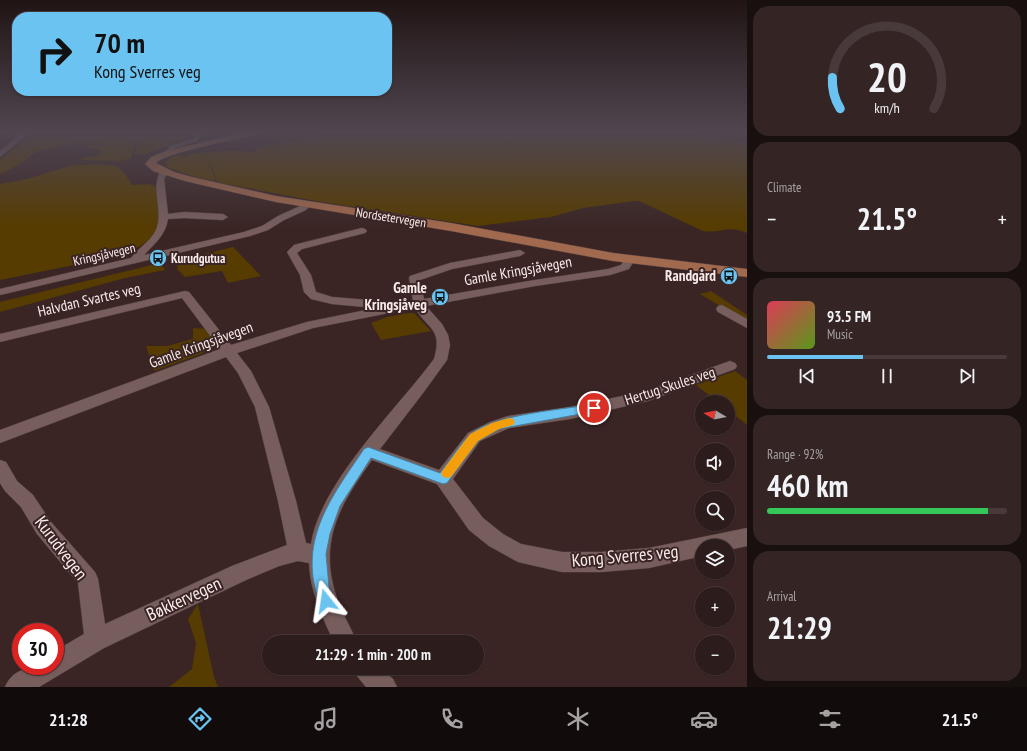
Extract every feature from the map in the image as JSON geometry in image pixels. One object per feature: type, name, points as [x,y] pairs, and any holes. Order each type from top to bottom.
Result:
[{"type":"main road","name":"Nordsetervegen","points":[[150,164],[155,169],[164,172],[227,189],[292,202],[423,222],[613,257],[747,273]]},
{"type":"street","points":[[135,260],[140,251],[157,238],[164,217],[160,179],[164,172]]},
{"type":"street","name":"Kringsjåvegen","points":[[281,218],[292,202]]},
{"type":"street","name":"Kringsjåvegen","points":[[0,292],[247,234],[265,228],[281,218],[303,208],[307,204]]},
{"type":"street","points":[[164,217],[184,215],[223,217]]},
{"type":"street","points":[[362,231],[298,247],[292,252],[293,259],[308,280],[309,291],[312,296],[325,300],[381,305],[390,309]]},
{"type":"street","name":"Gamle Kringsjåvegen","points":[[420,305],[414,278],[450,266],[520,253]]},
{"type":"street","points":[[599,273],[608,266],[613,257]]},
{"type":"street","name":"Gamle Kringsjåvegen","points":[[0,437],[228,351],[311,326],[390,309],[599,273],[625,267],[630,259]]},
{"type":"street","name":"Halvdan Svartes veg","points":[[0,338],[185,294],[228,351]]},
{"type":"street","points":[[343,635],[326,601],[322,587],[319,554],[323,534],[335,504],[368,452],[440,360],[443,350],[444,336],[434,322],[424,314],[420,305]]},
{"type":"street","points":[[722,309],[747,324]]},
{"type":"street","points":[[228,351],[244,371],[262,407],[287,501],[298,552]]},
{"type":"street","name":"Hertug Skules veg","points":[[443,479],[474,437],[496,426],[508,422],[570,414],[640,398],[730,366]]},
{"type":"street","points":[[368,452],[443,479]]},
{"type":"street","name":"Kurudvegen","points":[[0,467],[11,486],[26,501],[44,528],[88,579],[96,640]]},
{"type":"street","name":"Kong Sverres veg","points":[[443,479],[476,524],[496,540],[518,553],[562,562],[601,562],[649,558],[695,548]]},
{"type":"street","points":[[735,540],[747,537]]},
{"type":"street","name":"Bøkkervegen","points":[[64,659],[96,640],[239,573],[278,557],[298,552],[319,554]]},
{"type":"street","points":[[17,687],[37,675]]},
{"type":"street","points":[[371,675],[384,687]]},
{"type":"shaded area","points":[[0,164],[20,164],[0,174]]},
{"type":"shaded area","points":[[95,164],[117,166],[125,174],[132,185],[149,184],[156,187],[159,213],[155,231],[150,239],[142,245],[118,256],[0,280],[0,184],[27,179],[70,166]]},
{"type":"shaded area","points":[[167,164],[209,164],[216,180],[199,178],[168,168]]},
{"type":"shaded area","points":[[209,164],[747,164],[747,233],[734,229],[709,232],[703,231],[639,201],[583,208],[551,217],[478,226],[310,200],[222,183],[217,181]]},
{"type":"shaded area","points":[[233,247],[261,276],[228,283],[222,271],[185,277],[177,269],[178,263],[184,259]]},
{"type":"shaded area","points":[[160,263],[165,270],[125,278],[0,312],[0,302]]},
{"type":"shaded area","points":[[711,291],[747,315],[747,322],[700,294]]},
{"type":"shaded area","points":[[414,313],[431,331],[381,340],[371,323],[387,317]]},
{"type":"shaded area","points":[[193,328],[207,329],[218,343],[201,354],[154,371],[146,346],[167,346],[193,339]]},
{"type":"shaded area","points":[[735,371],[747,380],[747,425],[735,416],[735,395],[709,395],[696,385]]},
{"type":"shaded area","points":[[198,604],[214,677],[218,687],[169,687],[192,669],[196,643],[188,619]]},
{"type":"slow traffic","points":[[447,473],[474,437],[482,432],[509,422]]},
{"type":"place","name":"Kurudgutua","points":[[158,258]]},
{"type":"place","name":"Randgård","points":[[729,276]]},
{"type":"place","name":"Gamle Kringsjåveg","points":[[440,297]]},
{"type":"route","points":[[326,601],[322,587],[319,554],[323,534],[335,504],[368,452],[443,479],[474,437],[482,432],[508,422],[570,414],[594,408]]}]
